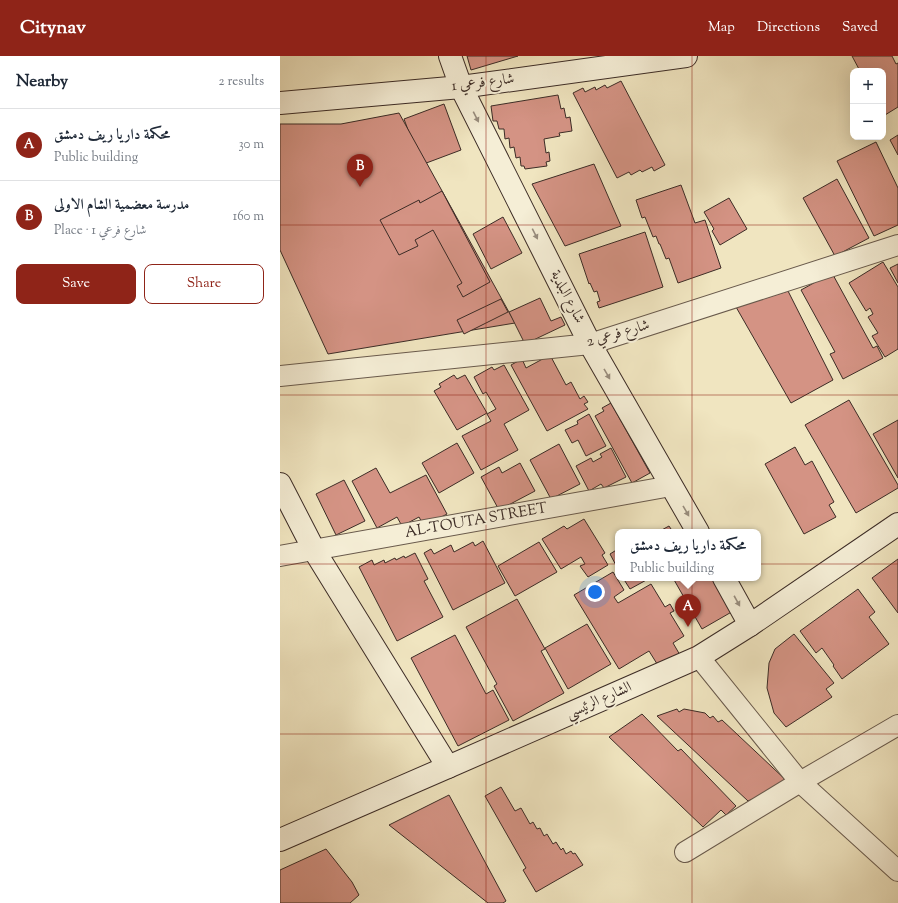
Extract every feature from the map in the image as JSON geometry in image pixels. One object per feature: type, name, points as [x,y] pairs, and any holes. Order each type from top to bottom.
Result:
[{"type":"street","name":"شارع البلدية","points":[[450,56],[461,86],[590,344],[696,529]]},
{"type":"street","name":"شارع فرعي 1","points":[[280,103],[461,86],[676,57]]},
{"type":"street","name":"شارع فرعي 2","points":[[280,376],[590,344],[898,245]]},
{"type":"street","points":[[280,484],[314,550],[448,767]]},
{"type":"street","name":"AL-TOUTA STREET","points":[[280,556],[671,486]]},
{"type":"street","name":"الشارع الرئيسي","points":[[280,840],[699,657],[750,625],[898,524]]},
{"type":"street","points":[[726,581],[750,625]]},
{"type":"street","points":[[699,657],[800,782],[898,871]]},
{"type":"street","points":[[685,852],[800,782],[898,725]]},
{"type":"building","points":[[467,56],[518,56],[471,70]]},
{"type":"building","points":[[852,56],[892,56],[896,64],[898,63],[898,107],[886,114],[886,68],[858,68]]},
{"type":"building","points":[[621,81],[665,165],[654,171],[652,167],[642,172],[640,170],[631,175],[629,172],[617,178],[573,93],[583,88],[585,92],[595,87],[596,90],[605,85],[607,88]]},
{"type":"building","points":[[558,95],[561,109],[564,108],[566,118],[570,117],[572,131],[559,133],[560,136],[544,139],[546,153],[549,152],[550,161],[546,162],[547,166],[525,169],[524,166],[521,166],[520,157],[516,158],[514,147],[510,148],[509,138],[505,139],[504,129],[499,129],[497,121],[493,121],[491,106]]},
{"type":"building","points":[[444,104],[461,150],[421,165],[404,119]]},
{"type":"building","points":[[399,113],[515,323],[328,354],[280,250],[280,124],[341,124]]},
{"type":"building","points":[[898,135],[898,155],[890,140]]},
{"type":"building","points":[[876,142],[898,188],[898,225],[874,236],[837,161]]},
{"type":"building","points":[[594,164],[621,226],[565,246],[532,184]]},
{"type":"building","points":[[837,179],[869,238],[835,256],[803,198]]},
{"type":"building","points":[[681,185],[695,223],[705,220],[721,268],[678,283],[669,258],[666,259],[656,236],[653,237],[645,217],[642,218],[636,200]]},
{"type":"building","points":[[442,191],[490,282],[463,297],[457,286],[462,283],[433,230],[415,240],[418,246],[399,255],[380,220],[419,200],[420,203]]},
{"type":"building","points":[[729,198],[747,229],[720,245],[712,231],[714,229],[704,212]]},
{"type":"building","points":[[503,217],[522,253],[491,269],[473,234]]},
{"type":"building","points":[[645,232],[663,287],[599,308],[597,302],[600,301],[597,291],[594,292],[590,283],[589,284],[579,254]]},
{"type":"building","points":[[883,262],[898,287],[898,349],[885,357],[872,336],[878,333],[868,317],[873,314],[870,308],[866,311],[849,283]]},
{"type":"building","points":[[898,264],[898,283],[890,268]]},
{"type":"building","points":[[832,273],[873,348],[877,346],[883,358],[843,379],[830,354],[835,352],[801,290]]},
{"type":"building","points":[[788,291],[833,380],[791,403],[736,307]]},
{"type":"building","points":[[540,298],[551,321],[561,317],[565,325],[525,344],[509,312]]},
{"type":"building","points":[[501,299],[508,312],[464,334],[457,320]]},
{"type":"building","points":[[550,355],[566,385],[571,382],[580,399],[584,396],[588,402],[584,404],[588,409],[547,431],[511,365],[522,359],[526,368]]},
{"type":"building","points":[[504,365],[529,410],[504,424],[518,450],[481,470],[462,436],[491,421],[487,414],[496,409],[486,392],[483,394],[474,377],[492,367],[494,370]]},
{"type":"building","points":[[454,375],[457,379],[465,375],[487,413],[457,430],[434,391],[441,387],[439,384]]},
{"type":"building","points":[[849,400],[898,485],[898,488],[856,513],[805,425]]},
{"type":"building","points":[[611,403],[650,473],[632,483],[595,416],[604,411],[602,408]]},
{"type":"building","points":[[589,414],[606,446],[586,456],[578,440],[572,443],[565,430],[578,424],[577,421]]},
{"type":"building","points":[[898,420],[898,478],[873,434]]},
{"type":"building","points":[[457,443],[474,473],[439,493],[422,463]]},
{"type":"building","points":[[559,444],[580,484],[551,499],[530,460]]},
{"type":"building","points":[[795,447],[805,465],[812,461],[834,502],[829,505],[836,517],[804,534],[765,464]]},
{"type":"building","points":[[611,448],[626,477],[604,488],[601,484],[589,491],[576,466],[591,458],[593,462],[602,457],[600,454]]},
{"type":"building","points":[[520,463],[535,491],[499,510],[481,477],[499,467],[502,473]]},
{"type":"building","points":[[376,468],[390,493],[426,475],[447,514],[424,526],[419,517],[402,526],[397,517],[377,528],[352,481]]},
{"type":"building","points":[[344,480],[365,521],[336,535],[316,494]]},
{"type":"building","points":[[584,519],[605,553],[602,555],[608,565],[588,577],[580,566],[585,564],[581,557],[561,569],[542,539],[564,526],[567,529]]},
{"type":"building","points":[[669,526],[671,529],[664,529]]},
{"type":"building","points":[[483,541],[505,583],[453,610],[424,553],[431,549],[434,554],[451,545],[454,552],[473,542],[475,546]]},
{"type":"building","points":[[539,542],[557,572],[515,596],[498,566]]},
{"type":"building","points":[[615,551],[615,563],[610,554]]},
{"type":"building","points":[[415,553],[428,579],[424,581],[443,617],[397,641],[359,567],[372,560],[374,565],[384,560],[385,563],[395,558],[396,560],[404,556],[405,558]]},
{"type":"building","points":[[898,559],[898,613],[872,578]]},
{"type":"building","points":[[613,572],[615,575],[615,581],[618,581],[624,590],[614,597],[618,603],[651,584],[665,607],[670,604],[674,611],[670,613],[684,636],[673,643],[680,655],[659,667],[649,651],[619,669],[574,595]]},
{"type":"building","points":[[625,581],[645,581],[630,589]]},
{"type":"building","points":[[675,581],[719,581],[735,610],[702,629]]},
{"type":"building","points":[[858,589],[875,612],[869,617],[889,644],[842,679],[822,648],[816,653],[800,631]]},
{"type":"building","points":[[517,599],[545,649],[541,651],[564,693],[513,721],[494,686],[497,684],[466,627]]},
{"type":"building","points":[[587,624],[611,664],[568,689],[545,648]]},
{"type":"building","points":[[794,634],[834,683],[826,689],[832,697],[786,727],[774,713],[767,688],[769,663],[775,649]]},
{"type":"building","points":[[455,635],[486,694],[493,690],[509,720],[458,746],[411,658]]},
{"type":"building","points":[[677,709],[679,712],[684,709],[705,713],[710,718],[713,716],[718,722],[722,720],[789,783],[748,801],[657,716]]},
{"type":"building","points":[[642,714],[678,751],[681,749],[736,806],[726,815],[721,810],[703,827],[609,737]]},
{"type":"building","points":[[501,787],[515,811],[521,808],[530,824],[533,822],[537,829],[540,828],[544,836],[547,834],[553,844],[556,842],[561,850],[563,848],[566,854],[571,851],[573,854],[575,853],[583,865],[536,892],[523,870],[526,868],[485,796]]},
{"type":"building","points":[[449,795],[506,901],[503,903],[488,903],[389,825]]},
{"type":"building","points":[[326,849],[352,882],[359,895],[350,903],[280,903],[280,870]]},
{"type":"place","name":"مدرسة معضمية الشام الاولى","points":[[360,187]]},
{"type":"place","name":"محكمة داريا ريف دمشق","points":[[688,627]]}]
